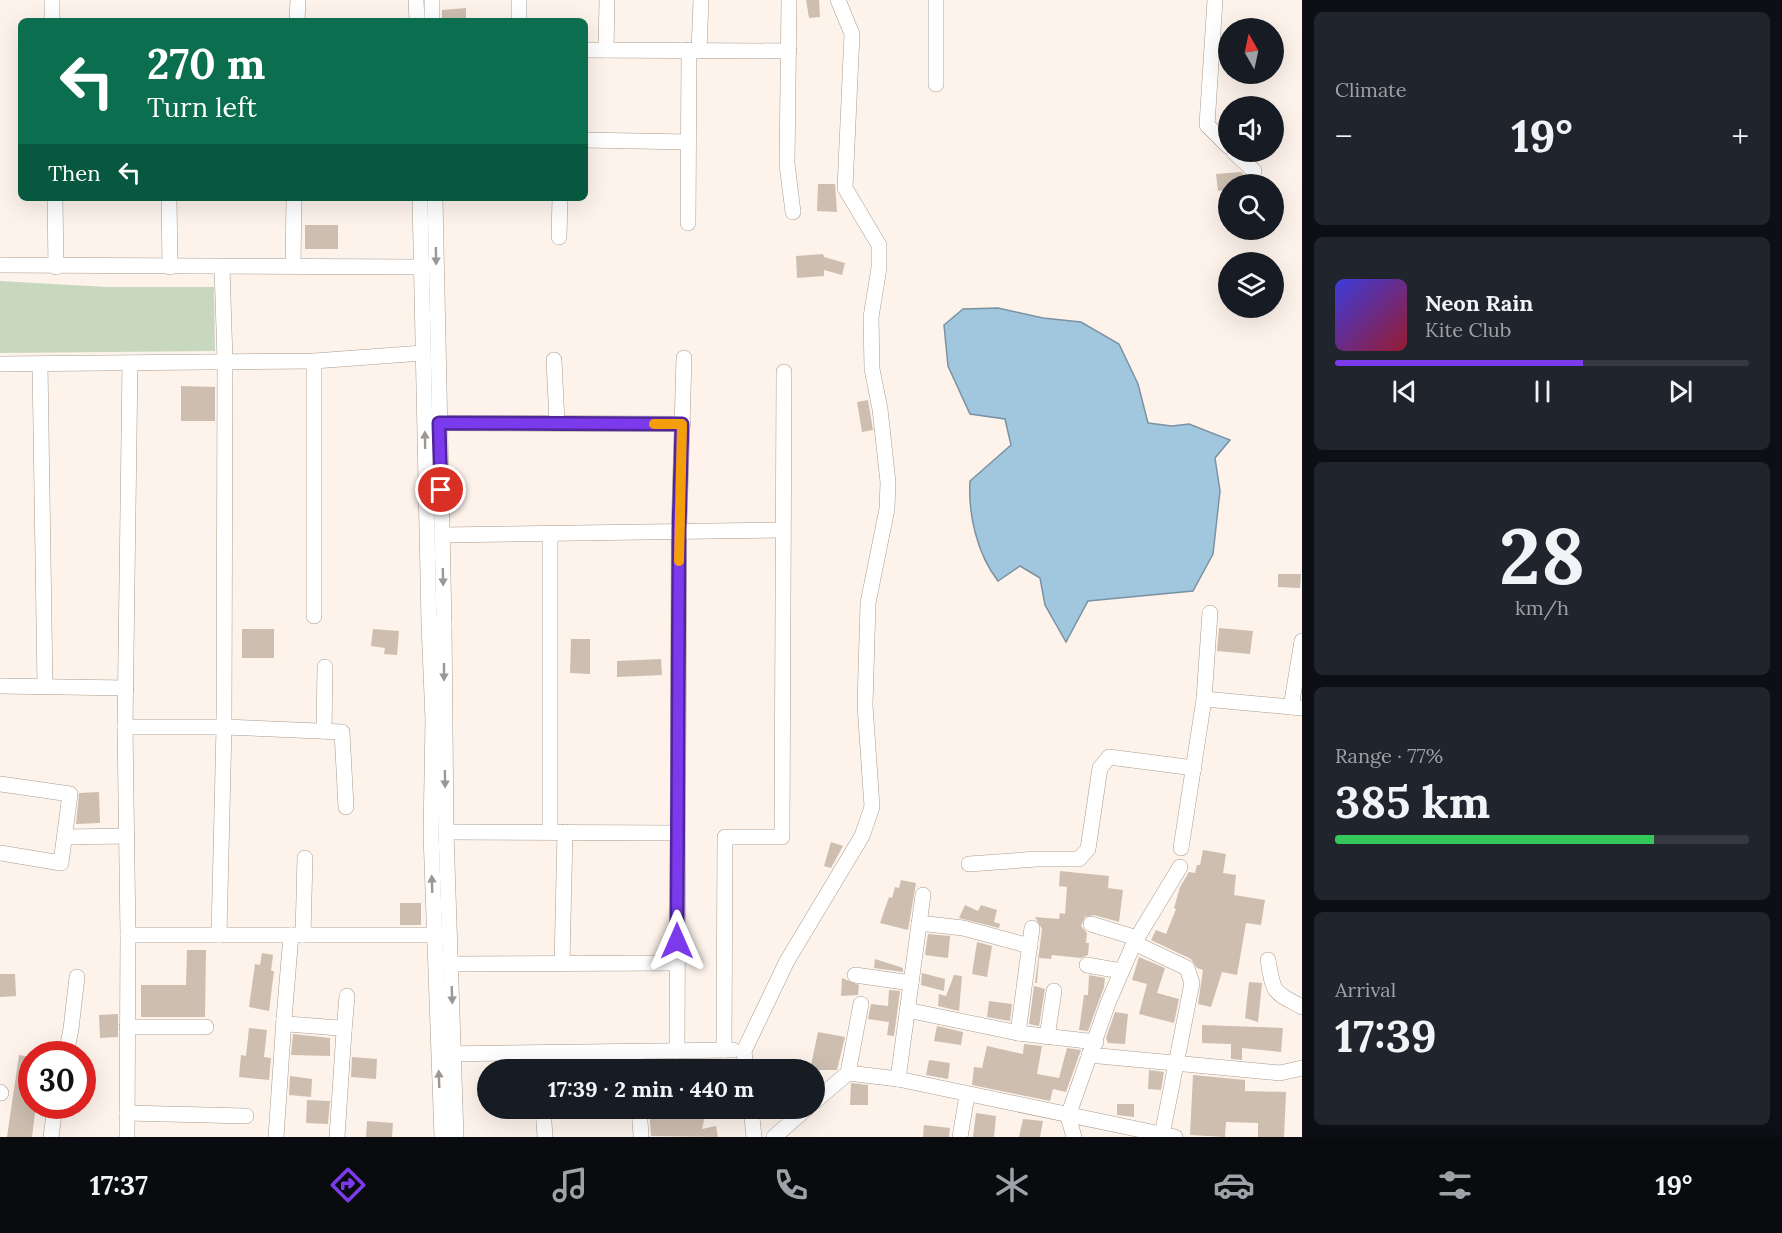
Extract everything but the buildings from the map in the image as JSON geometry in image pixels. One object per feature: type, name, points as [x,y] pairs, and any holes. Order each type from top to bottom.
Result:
[{"type":"street","points":[[52,0],[52,18]]},
{"type":"street","points":[[297,18],[298,0]]},
{"type":"street","points":[[416,0],[417,18]]},
{"type":"street","points":[[432,0],[432,18]]},
{"type":"street","points":[[519,0],[519,18]]},
{"type":"street","points":[[606,50],[607,0]]},
{"type":"street","points":[[688,223],[688,142],[700,0]]},
{"type":"street","points":[[789,0],[787,164],[793,212]]},
{"type":"street","points":[[745,1059],[744,1051],[787,961],[862,837],[872,807],[865,705],[868,603],[887,509],[888,482],[880,409],[872,369],[871,317],[879,268],[879,246],[845,188],[852,34],[838,0]]},
{"type":"street","points":[[936,0],[936,84]]},
{"type":"street","points":[[1215,0],[1207,125],[1218,136]]},
{"type":"street","points":[[588,50],[789,51]]},
{"type":"street","points":[[588,140],[688,142]]},
{"type":"street","points":[[1245,162],[1254,171]]},
{"type":"street","points":[[55,201],[56,267]]},
{"type":"street","points":[[169,201],[170,267]]},
{"type":"street","points":[[294,201],[294,266]]},
{"type":"street","points":[[420,201],[423,353],[446,832],[450,964],[442,1137]]},
{"type":"street","points":[[435,201],[442,535],[436,624]]},
{"type":"street","points":[[559,237],[560,201]]},
{"type":"street","points":[[0,265],[422,267]]},
{"type":"street","points":[[219,935],[224,727],[225,360],[222,267]]},
{"type":"street","points":[[0,364],[225,360],[314,361],[423,353]]},
{"type":"street","points":[[677,1051],[679,530],[684,358]]},
{"type":"street","points":[[554,360],[557,423]]},
{"type":"street","points":[[314,361],[314,616]]},
{"type":"street","points":[[127,1137],[128,935],[125,727],[130,363]]},
{"type":"street","points":[[40,364],[45,686]]},
{"type":"street","points":[[724,1050],[725,837],[782,837],[784,372]]},
{"type":"street","points":[[439,423],[682,424]]},
{"type":"street","points":[[442,535],[782,530]]},
{"type":"street","points":[[550,534],[562,963]]},
{"type":"street","points":[[1181,848],[1204,699],[1210,613]]},
{"type":"street","points":[[1204,699],[1297,707],[1302,641]]},
{"type":"street","points":[[324,731],[325,667]]},
{"type":"street","points":[[0,686],[126,688]]},
{"type":"street","points":[[439,720],[430,834],[434,935],[456,1137]]},
{"type":"street","points":[[125,727],[224,727],[342,732],[346,807]]},
{"type":"street","points":[[969,864],[1037,859],[1079,859],[1088,849],[1100,768],[1103,761],[1109,757],[1194,768]]},
{"type":"street","points":[[0,784],[70,794],[61,862],[0,853]]},
{"type":"street","points":[[446,832],[678,833]]},
{"type":"street","points":[[65,837],[127,837]]},
{"type":"street","points":[[276,1137],[284,1019],[297,935],[305,858]]},
{"type":"street","points":[[1074,1137],[1068,1116],[1107,1003],[1136,941],[1180,867]]},
{"type":"street","points":[[898,1079],[923,895]]},
{"type":"street","points":[[919,923],[963,928],[1030,946]]},
{"type":"street","points":[[848,1073],[898,1079],[1140,1134],[1168,1136],[1177,1063],[1192,983],[1187,968],[1136,941],[1091,924]]},
{"type":"street","points":[[1018,1033],[1032,928]]},
{"type":"street","points":[[128,935],[434,935]]},
{"type":"street","points":[[1268,960],[1274,990],[1280,996],[1302,1007]]},
{"type":"street","points":[[450,964],[677,963]]},
{"type":"street","points":[[1087,965],[1122,971]]},
{"type":"street","points":[[855,975],[911,983]]},
{"type":"street","points":[[68,1041],[77,977]]},
{"type":"street","points":[[1047,1037],[1054,991]]},
{"type":"street","points":[[337,1137],[347,996]]},
{"type":"street","points":[[825,1093],[848,1073],[861,1004]]},
{"type":"street","points":[[908,1010],[1047,1037],[1093,1049],[1177,1063],[1280,1073],[1302,1068]]},
{"type":"street","points":[[284,1019],[288,1024],[339,1028],[344,1031]]},
{"type":"street","points":[[128,1027],[206,1027]]},
{"type":"street","points":[[446,1054],[744,1051]]},
{"type":"street","points":[[634,1052],[635,1059]]},
{"type":"street","points":[[538,1053],[539,1059]]},
{"type":"street","points":[[960,1137],[967,1095]]},
{"type":"street","points":[[127,1113],[246,1116]]},
{"type":"street","points":[[51,1137],[54,1119]]},
{"type":"street","points":[[544,1119],[545,1137]]},
{"type":"street","points":[[640,1119],[641,1135]]},
{"type":"street","points":[[752,1119],[754,1137]]},
{"type":"street","points":[[774,1137],[794,1119]]},
{"type":"green space","points":[[0,281],[107,287],[214,287],[215,351],[0,353]]},
{"type":"water","points":[[998,308],[1043,318],[1081,322],[1119,344],[1138,384],[1148,423],[1172,426],[1189,424],[1230,440],[1215,458],[1220,491],[1213,554],[1193,591],[1088,601],[1066,642],[1045,605],[1040,578],[1020,566],[998,581],[984,559],[975,533],[970,481],[1011,445],[1005,419],[970,414],[948,366],[944,325],[963,309]]},
{"type":"slow traffic","points":[[654,424],[682,424],[679,561]]},
{"type":"route","points":[[441,490],[439,423],[682,424],[679,530],[677,941]]}]
